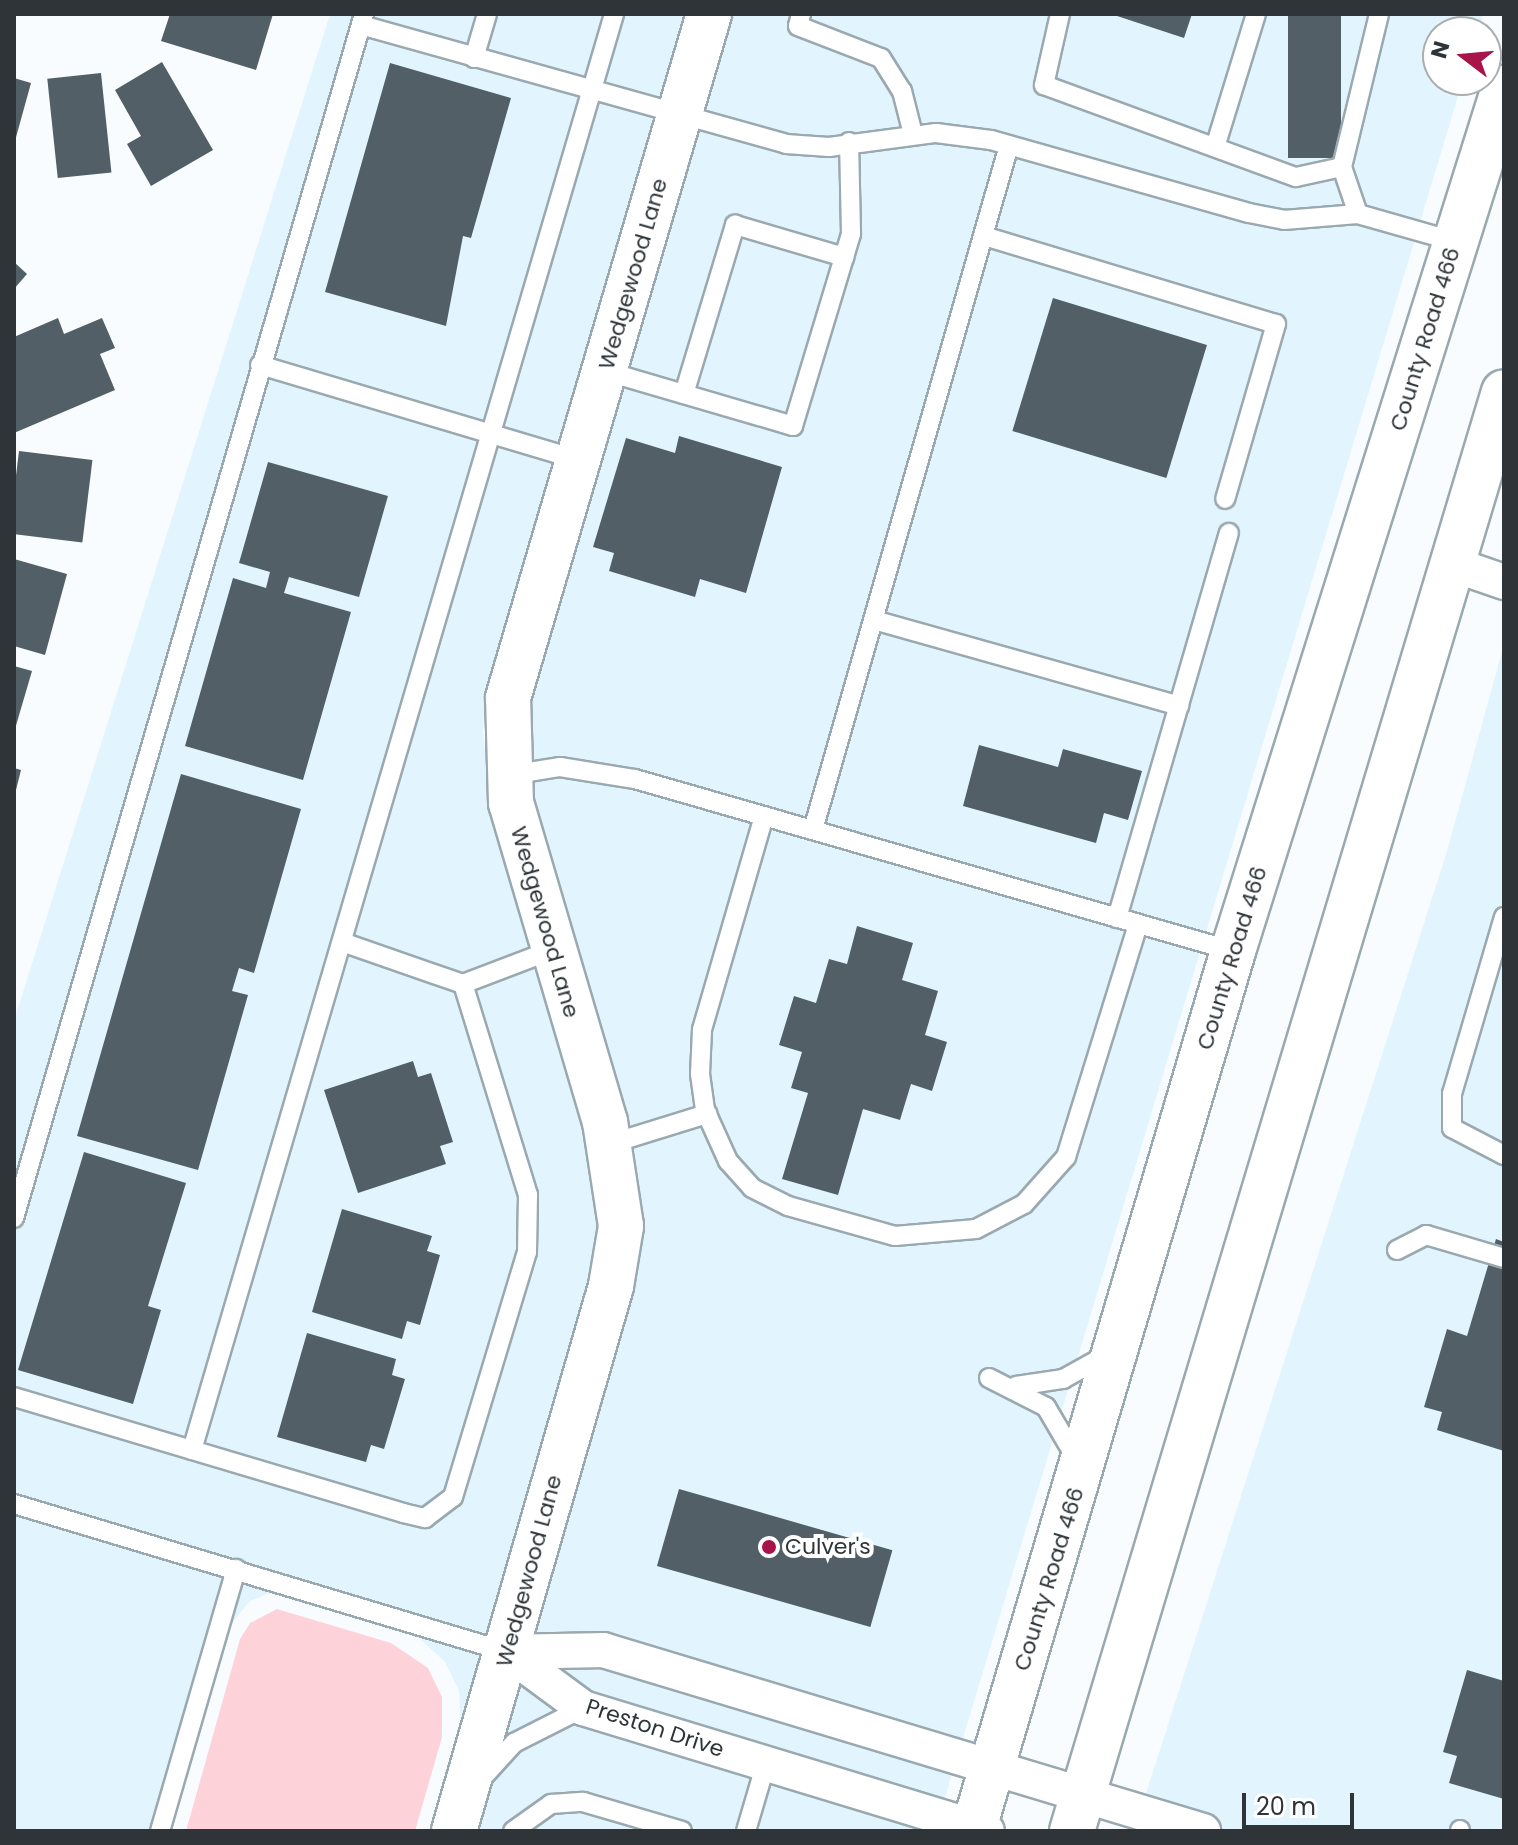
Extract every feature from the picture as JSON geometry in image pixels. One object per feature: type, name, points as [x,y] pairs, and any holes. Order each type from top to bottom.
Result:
[{"type":"main road","name":"Wedgewood Lane","points":[[454,1831],[611,1286],[621,1226],[610,1144],[552,950],[506,776],[508,698],[709,14]]},
{"type":"main road","name":"County Road 466","points":[[978,1830],[991,1770],[1233,951],[1504,88]]},
{"type":"main road","points":[[1077,1814],[1504,392]]},
{"type":"street","points":[[1452,564],[1504,582]]},
{"type":"street","points":[[507,1652],[603,1650],[991,1770],[1077,1814],[1203,1831]]},
{"type":"street","name":"Preston Drive","points":[[507,1652],[583,1708],[978,1830]]},
{"type":"lane","points":[[474,58],[487,14]]},
{"type":"lane","points":[[192,1450],[614,14]]},
{"type":"lane","points":[[801,14],[798,26],[881,58],[902,91],[913,134]]},
{"type":"lane","points":[[1060,14],[1044,85],[1216,144],[1296,177],[1342,167]]},
{"type":"lane","points":[[1216,144],[1256,14]]},
{"type":"lane","points":[[1358,214],[1342,167],[1379,14]]},
{"type":"lane","points":[[14,1218],[363,20],[474,58],[679,117],[786,144],[849,142],[913,134],[1009,145],[1249,213],[1284,220],[1358,214],[1456,242]]},
{"type":"lane","points":[[605,371],[793,426],[851,234],[849,142]]},
{"type":"lane","points":[[813,830],[1009,145]]},
{"type":"lane","points":[[684,394],[735,225],[844,257]]},
{"type":"lane","points":[[984,236],[1276,324],[1225,499]]},
{"type":"lane","points":[[260,365],[579,460]]},
{"type":"lane","points":[[1117,918],[1229,533]]},
{"type":"lane","points":[[874,620],[1179,706]]},
{"type":"lane","points":[[506,776],[586,768],[1233,951]]},
{"type":"lane","points":[[764,816],[702,1030],[707,1114],[728,1161],[752,1188],[788,1206],[895,1236],[976,1229],[1024,1204],[1066,1157],[1138,924]]},
{"type":"lane","points":[[1504,917],[1452,1094],[1452,1128],[1504,1155]]},
{"type":"lane","points":[[342,942],[463,984],[552,950]]},
{"type":"lane","points":[[14,1397],[425,1518],[453,1497],[531,1224],[519,1152],[463,984]]},
{"type":"lane","points":[[610,1144],[707,1114]]},
{"type":"lane","points":[[1397,1250],[1426,1235],[1504,1258]]},
{"type":"lane","points":[[989,1378],[1016,1386],[1063,1379],[1117,1350]]},
{"type":"lane","points":[[1016,1386],[1065,1430],[1081,1472]]},
{"type":"lane","points":[[14,1504],[507,1652]]},
{"type":"lane","points":[[160,1831],[236,1569]]},
{"type":"lane","points":[[454,1831],[488,1768],[514,1743],[583,1708]]},
{"type":"lane","points":[[746,1831],[766,1763]]},
{"type":"lane","points":[[513,1831],[542,1807],[583,1802],[682,1831]]},
{"type":"shaded area","points":[[330,14],[686,14],[486,696],[483,729],[490,805],[594,1172],[598,1224],[590,1281],[461,1732],[459,1691],[445,1662],[419,1638],[270,1593],[250,1601],[223,1634],[167,1831],[14,1831],[14,1021]]},
{"type":"shaded area","points":[[731,14],[1483,14],[1422,16],[1422,96],[1458,96],[935,1831],[477,1831],[642,1230],[625,1118],[532,800],[529,703]]},
{"type":"shaded area","points":[[1504,644],[1504,1831],[1134,1831],[1447,851]]},
{"type":"shaded area","points":[[277,1609],[391,1643],[428,1668],[442,1697],[442,1737],[415,1831],[186,1831],[240,1639],[250,1623]]},
{"type":"building","points":[[170,14],[273,14],[256,70],[161,41]]},
{"type":"building","points":[[1111,14],[1192,14],[1184,38]]},
{"type":"building","points":[[1288,14],[1341,14],[1341,158],[1288,158]]},
{"type":"building","points":[[162,62],[213,150],[151,186],[127,144],[141,136],[115,90]]},
{"type":"building","points":[[390,63],[511,98],[471,238],[463,236],[446,326],[325,292]]},
{"type":"building","points":[[101,73],[111,172],[58,178],[47,79]]},
{"type":"building","points":[[14,78],[31,83],[15,141],[14,141]]},
{"type":"building","points":[[14,262],[27,274],[14,289]]},
{"type":"building","points":[[1053,298],[1207,345],[1166,478],[1012,431]]},
{"type":"building","points":[[58,318],[64,334],[102,318],[115,348],[100,354],[115,390],[14,433],[14,337]]},
{"type":"building","points":[[679,436],[782,467],[746,593],[700,579],[695,597],[609,571],[614,553],[593,547],[626,438],[675,453]]},
{"type":"building","points":[[19,451],[92,460],[82,542],[14,534],[14,492]]},
{"type":"building","points":[[268,462],[388,496],[359,597],[289,577],[284,593],[351,612],[303,780],[185,746],[233,578],[266,588],[270,572],[239,563]]},
{"type":"building","points":[[14,559],[67,574],[45,655],[14,646]]},
{"type":"building","points":[[14,666],[32,671],[15,729],[14,729]]},
{"type":"building","points":[[979,745],[1058,767],[1063,749],[1142,771],[1128,820],[1104,813],[1096,843],[963,806]]},
{"type":"building","points":[[14,768],[21,770],[15,794],[14,793]]},
{"type":"building","points":[[181,774],[301,809],[254,973],[239,968],[232,991],[248,995],[198,1170],[77,1136]]},
{"type":"building","points":[[857,926],[913,943],[902,980],[938,991],[925,1035],[947,1042],[932,1091],[911,1084],[900,1120],[863,1109],[838,1195],[782,1179],[808,1093],[791,1088],[802,1052],[779,1045],[794,996],[816,1003],[829,959],[847,964]]},
{"type":"building","points":[[413,1061],[418,1077],[431,1073],[453,1142],[440,1146],[446,1164],[358,1193],[324,1090]]},
{"type":"building","points":[[84,1152],[186,1183],[148,1306],[161,1310],[133,1404],[18,1370]]},
{"type":"building","points":[[342,1209],[432,1236],[427,1251],[440,1255],[420,1325],[407,1321],[402,1339],[312,1312]]},
{"type":"building","points":[[1496,1239],[1504,1242],[1504,1451],[1437,1430],[1442,1412],[1424,1407],[1447,1329],[1467,1336]]},
{"type":"building","points":[[307,1333],[396,1359],[392,1375],[405,1379],[384,1449],[371,1445],[366,1462],[277,1437]]},
{"type":"building","points":[[679,1489],[892,1550],[870,1627],[657,1566]]},
{"type":"building","points":[[1467,1670],[1504,1681],[1504,1799],[1449,1783],[1457,1756],[1443,1752]]},
{"type":"place","name":"Culver's","points":[[769,1547]]}]
